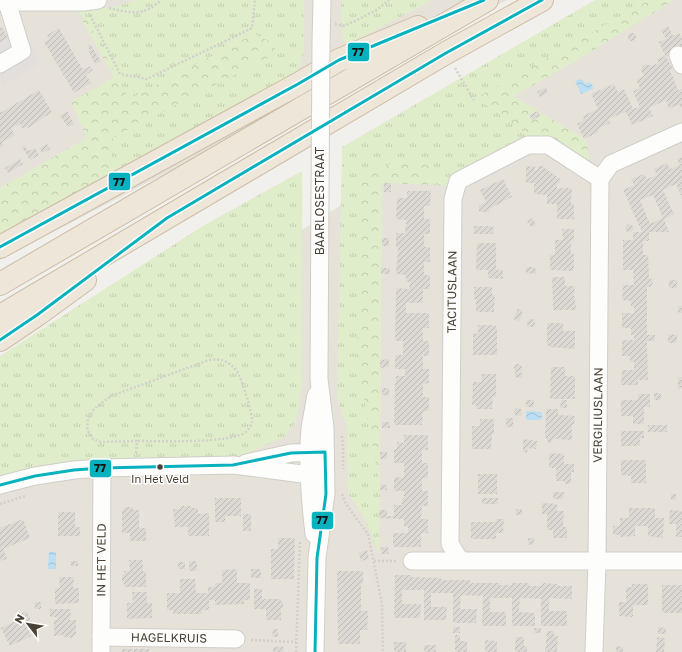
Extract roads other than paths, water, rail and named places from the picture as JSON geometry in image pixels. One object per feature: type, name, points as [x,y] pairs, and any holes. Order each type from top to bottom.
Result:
[{"type":"highway","points":[[0,247],[298,84],[339,60],[484,0]]},
{"type":"highway","points":[[0,284],[487,0]]},
{"type":"highway","points":[[0,316],[446,53],[542,0]]},
{"type":"highway","points":[[0,340],[38,315],[167,218]]},
{"type":"street","name":"BAARLOSESTRAAT","points":[[315,652],[317,558],[326,494],[318,474],[318,452],[325,428],[319,379],[322,0]]},
{"type":"street","points":[[0,64],[22,51],[4,2],[91,1]]},
{"type":"street","points":[[600,179],[611,164],[682,132]]},
{"type":"street","name":"TACITUSLAAN","points":[[460,560],[450,544],[453,199],[458,180],[528,145],[548,145],[600,179]]},
{"type":"street","name":"VERGILIUSLAAN","points":[[594,652],[597,562],[600,179]]},
{"type":"street","points":[[233,465],[291,453],[318,452]]},
{"type":"street","points":[[0,485],[35,476],[74,470],[102,468],[233,465],[318,474]]},
{"type":"street","name":"IN HET VELD","points":[[101,645],[102,468]]},
{"type":"street","points":[[412,561],[682,561]]},
{"type":"street","name":"HAGELKRUIS","points":[[101,645],[236,639]]},
{"type":"water","points":[[580,79],[584,81],[585,84],[589,82],[592,84],[593,89],[581,94],[575,81]]},
{"type":"water","points":[[526,411],[541,412],[542,418],[540,420],[526,420]]},
{"type":"water","points":[[49,552],[56,552],[56,569],[48,569]]},
{"type":"place","name":"In Het Veld","points":[[160,467]]}]
